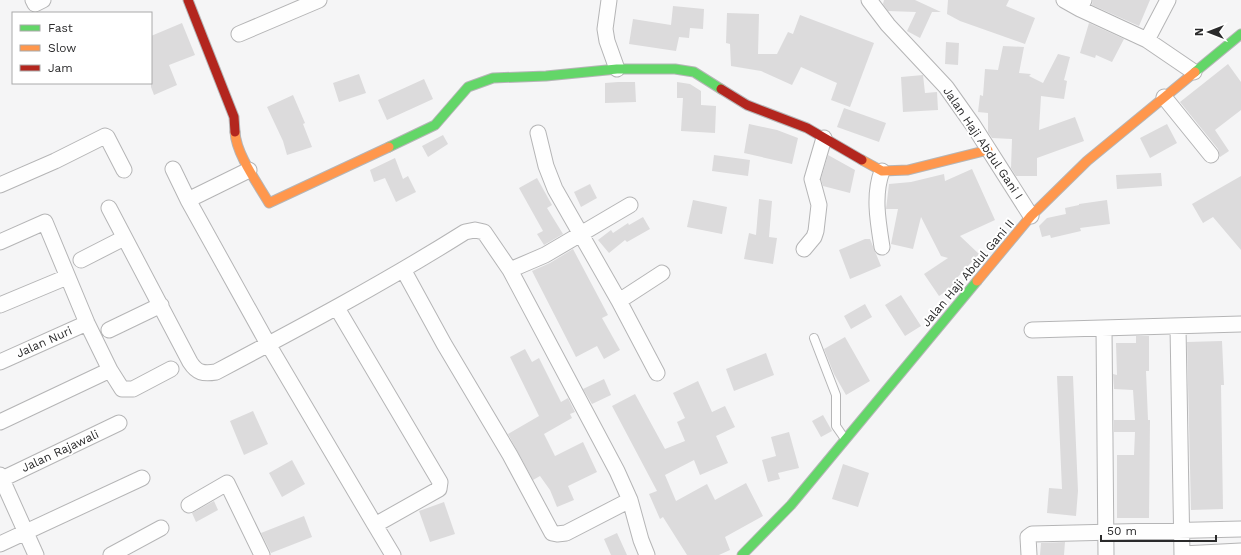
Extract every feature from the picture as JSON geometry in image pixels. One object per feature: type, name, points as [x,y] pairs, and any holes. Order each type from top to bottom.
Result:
[{"type":"street","points":[[33,0],[34,4],[43,0]]},
{"type":"street","points":[[188,0],[234,117],[235,139],[249,170],[267,201],[273,202],[427,130],[435,125],[447,113],[468,87],[479,82],[493,78],[546,76],[617,69],[675,69],[694,72],[747,105],[807,128],[882,171],[908,170],[988,150]]},
{"type":"street","points":[[239,34],[319,0]]},
{"type":"street","points":[[609,0],[605,29],[606,41],[617,69]]},
{"type":"street","name":"Jalan Haji Abdul Gani I","points":[[868,0],[888,25],[946,87],[1031,216]]},
{"type":"street","points":[[1064,0],[1082,4],[1147,40],[1194,72]]},
{"type":"street","points":[[1147,40],[1168,0]]},
{"type":"street","name":"Jalan Haji Abdul Gani II","points":[[742,555],[791,505],[1031,216],[1087,161],[1194,72],[1239,39]]},
{"type":"street","points":[[1164,97],[1211,155]]},
{"type":"street","points":[[538,133],[546,166],[556,189],[619,301],[656,373]]},
{"type":"street","points":[[0,185],[55,161],[105,136],[107,137],[124,170]]},
{"type":"street","points":[[804,249],[814,237],[816,231],[819,205],[812,179],[824,138]]},
{"type":"street","points":[[173,169],[188,200],[268,344],[393,555]]},
{"type":"street","points":[[188,200],[249,170]]},
{"type":"street","points":[[882,171],[879,179],[877,198],[878,222],[882,247]]},
{"type":"street","points":[[510,270],[545,255],[630,205]]},
{"type":"street","points":[[109,208],[190,362],[198,372],[205,374],[216,372],[337,308],[404,271],[465,232],[475,230],[484,232],[510,270],[595,427],[630,500],[641,540],[648,555]]},
{"type":"street","points":[[0,242],[45,222],[87,323],[110,370],[117,383],[122,388],[127,390],[133,389],[171,370]]},
{"type":"street","points":[[81,260],[124,238]]},
{"type":"street","points":[[404,271],[444,344],[510,455],[522,480],[552,533],[557,534],[566,532],[630,500]]},
{"type":"street","points":[[619,301],[662,273]]},
{"type":"street","points":[[0,305],[67,277]]},
{"type":"street","points":[[109,330],[161,305]]},
{"type":"street","points":[[337,308],[440,482],[440,489],[375,525]]},
{"type":"street","name":"Jalan Nuri","points":[[0,362],[87,323]]},
{"type":"street","points":[[1032,330],[1241,324]]},
{"type":"street","points":[[1178,327],[1182,554],[1241,551]]},
{"type":"street","points":[[1104,328],[1106,555]]},
{"type":"street","points":[[0,422],[110,370]]},
{"type":"street","name":"Jalan Rajawali","points":[[0,478],[119,423]]},
{"type":"street","points":[[0,478],[36,555]]},
{"type":"street","points":[[0,544],[142,478]]},
{"type":"street","points":[[189,505],[227,483],[262,555]]},
{"type":"street","points":[[111,555],[161,528]]},
{"type":"street","points":[[1029,555],[1028,537],[1030,534],[1241,529]]},
{"type":"lane","points":[[814,338],[836,395],[836,426],[845,439]]},
{"type":"building","points":[[884,0],[915,0],[941,12],[932,12],[920,38],[907,31],[916,12],[888,11],[883,4]]},
{"type":"building","points":[[948,0],[1009,0],[1006,6],[1035,18],[1025,44],[960,21],[947,14]]},
{"type":"building","points":[[1093,0],[1150,0],[1139,26],[1092,5]]},
{"type":"building","points":[[673,6],[704,9],[703,29],[690,28],[689,38],[679,37],[676,51],[629,44],[633,19],[671,25]]},
{"type":"building","points":[[727,13],[759,14],[758,54],[777,54],[788,32],[793,34],[800,15],[874,43],[850,107],[831,100],[837,83],[801,67],[792,85],[761,71],[731,66],[730,44],[726,43]]},
{"type":"building","points":[[182,23],[195,55],[169,65],[177,85],[154,95],[151,87],[152,36]]},
{"type":"building","points":[[1089,23],[1124,39],[1112,62],[1096,55],[1095,58],[1080,53]]},
{"type":"building","points":[[946,42],[959,43],[958,65],[945,64]]},
{"type":"building","points":[[1003,46],[1024,47],[1019,73],[1031,74],[1029,76],[1043,83],[1058,54],[1070,57],[1064,80],[1067,81],[1064,99],[1041,96],[1039,130],[1075,117],[1084,141],[1037,158],[1037,176],[1016,176],[1011,168],[1012,139],[992,138],[988,132],[988,113],[978,112],[980,95],[983,96],[985,69],[998,70]]},
{"type":"building","points":[[1228,64],[1241,82],[1241,110],[1215,130],[1229,151],[1220,157],[1218,149],[1180,102]]},
{"type":"building","points":[[359,74],[366,93],[339,102],[333,83]]},
{"type":"building","points":[[923,75],[925,93],[937,92],[938,110],[903,112],[901,77]]},
{"type":"building","points":[[424,79],[433,99],[387,120],[378,100]]},
{"type":"building","points":[[635,82],[636,102],[605,103],[605,83]]},
{"type":"building","points":[[677,82],[690,84],[701,91],[701,105],[716,106],[715,133],[681,131],[683,98],[677,98]]},
{"type":"building","points":[[293,95],[305,123],[303,124],[312,147],[287,155],[283,141],[267,107]]},
{"type":"building","points":[[844,108],[886,123],[879,142],[837,127]]},
{"type":"building","points":[[749,124],[777,130],[798,138],[792,164],[744,153]]},
{"type":"building","points":[[1167,124],[1177,143],[1150,158],[1140,138]]},
{"type":"building","points":[[443,135],[448,144],[428,157],[422,146]]},
{"type":"building","points":[[714,155],[750,160],[748,176],[712,171]]},
{"type":"building","points":[[828,155],[855,170],[850,193],[823,186],[821,179]]},
{"type":"building","points":[[395,158],[403,179],[408,176],[416,192],[396,202],[385,178],[374,182],[370,170]]},
{"type":"building","points":[[972,169],[995,220],[960,236],[979,254],[956,279],[959,282],[939,296],[924,274],[948,258],[941,256],[921,217],[913,249],[891,244],[898,209],[886,209],[889,184],[911,182],[944,174],[945,181]]},
{"type":"building","points":[[1161,173],[1162,186],[1117,189],[1116,175]]},
{"type":"building","points":[[1241,176],[1241,250],[1213,217],[1203,223],[1192,204]]},
{"type":"building","points":[[537,178],[552,205],[547,208],[563,234],[544,245],[537,234],[543,231],[519,188]]},
{"type":"building","points":[[590,184],[597,198],[581,207],[574,192]]},
{"type":"building","points":[[759,199],[772,201],[769,237],[777,238],[773,264],[744,259],[749,233],[756,235]]},
{"type":"building","points":[[693,200],[727,207],[722,234],[687,227]]},
{"type":"building","points":[[1107,200],[1110,224],[1080,228],[1081,231],[1051,238],[1050,235],[1042,237],[1039,226],[1047,218],[1066,214],[1065,208],[1079,204]]},
{"type":"building","points":[[643,217],[650,229],[627,242],[625,240],[609,253],[598,240],[611,230],[613,233],[628,223],[629,225]]},
{"type":"building","points":[[865,239],[870,239],[881,266],[850,279],[839,250]]},
{"type":"building","points":[[573,249],[608,315],[602,318],[620,350],[604,359],[597,346],[576,357],[532,271],[550,263]]},
{"type":"building","points":[[901,295],[921,326],[905,336],[885,305]]},
{"type":"building","points":[[865,304],[872,317],[851,329],[844,316]]},
{"type":"building","points":[[1136,336],[1149,336],[1149,371],[1146,371],[1148,420],[1150,420],[1149,518],[1117,518],[1117,455],[1134,455],[1135,432],[1114,432],[1114,420],[1135,420],[1133,390],[1114,389],[1113,374],[1117,375],[1116,343],[1136,343]]},
{"type":"building","points":[[845,337],[870,381],[846,395],[834,374],[824,349]]},
{"type":"building","points":[[1222,341],[1224,385],[1221,385],[1223,509],[1191,510],[1187,342]]},
{"type":"building","points":[[525,349],[532,362],[539,358],[561,402],[568,398],[575,412],[570,414],[572,418],[544,434],[555,456],[583,442],[597,472],[568,486],[574,500],[557,507],[550,490],[540,476],[533,480],[508,434],[539,416],[510,357]]},
{"type":"building","points":[[766,353],[774,375],[734,391],[726,369]]},
{"type":"building","points":[[1057,376],[1073,376],[1078,491],[1076,516],[1047,513],[1049,488],[1062,489]]},
{"type":"building","points":[[604,379],[611,395],[592,404],[583,389]]},
{"type":"building","points":[[698,381],[712,412],[725,406],[735,427],[716,436],[728,463],[700,475],[694,460],[665,475],[676,501],[707,484],[715,500],[746,483],[763,516],[725,537],[730,550],[719,555],[687,555],[663,517],[660,519],[649,494],[657,491],[612,406],[635,394],[665,449],[685,441],[677,422],[685,418],[673,393]]},
{"type":"building","points":[[253,411],[268,444],[244,455],[230,421]]},
{"type":"building","points":[[823,415],[832,431],[821,437],[812,421]]},
{"type":"building","points":[[789,432],[799,468],[778,473],[780,479],[768,482],[762,460],[776,456],[771,437]]},
{"type":"building","points":[[292,460],[305,484],[282,497],[269,473]]},
{"type":"building","points":[[843,464],[869,473],[858,507],[832,499]]},
{"type":"building","points":[[214,501],[218,510],[196,522],[192,513]]},
{"type":"building","points":[[444,502],[455,534],[430,542],[419,511]]},
{"type":"building","points":[[304,516],[312,537],[271,553],[261,533]]},
{"type":"building","points":[[617,533],[627,555],[611,555],[604,539]]},
{"type":"building","points":[[1065,542],[1064,555],[1040,555],[1041,543]]},
{"type":"traffic: fast","points":[[1195,72],[1241,34]]},
{"type":"traffic: fast","points":[[389,147],[435,125],[468,87],[493,78],[546,76],[617,69],[675,69],[694,72],[721,89]]},
{"type":"traffic: fast","points":[[742,555],[791,505],[977,281]]},
{"type":"traffic: slow","points":[[977,281],[1031,216],[1087,161],[1195,72]]},
{"type":"traffic: slow","points":[[235,132],[236,141],[243,159],[269,203],[389,147]]},
{"type":"traffic: slow","points":[[862,160],[882,171],[908,170],[988,150]]},
{"type":"traffic: jam","points":[[188,0],[234,117],[235,132]]},
{"type":"traffic: jam","points":[[721,89],[747,105],[807,128],[862,160]]}]
